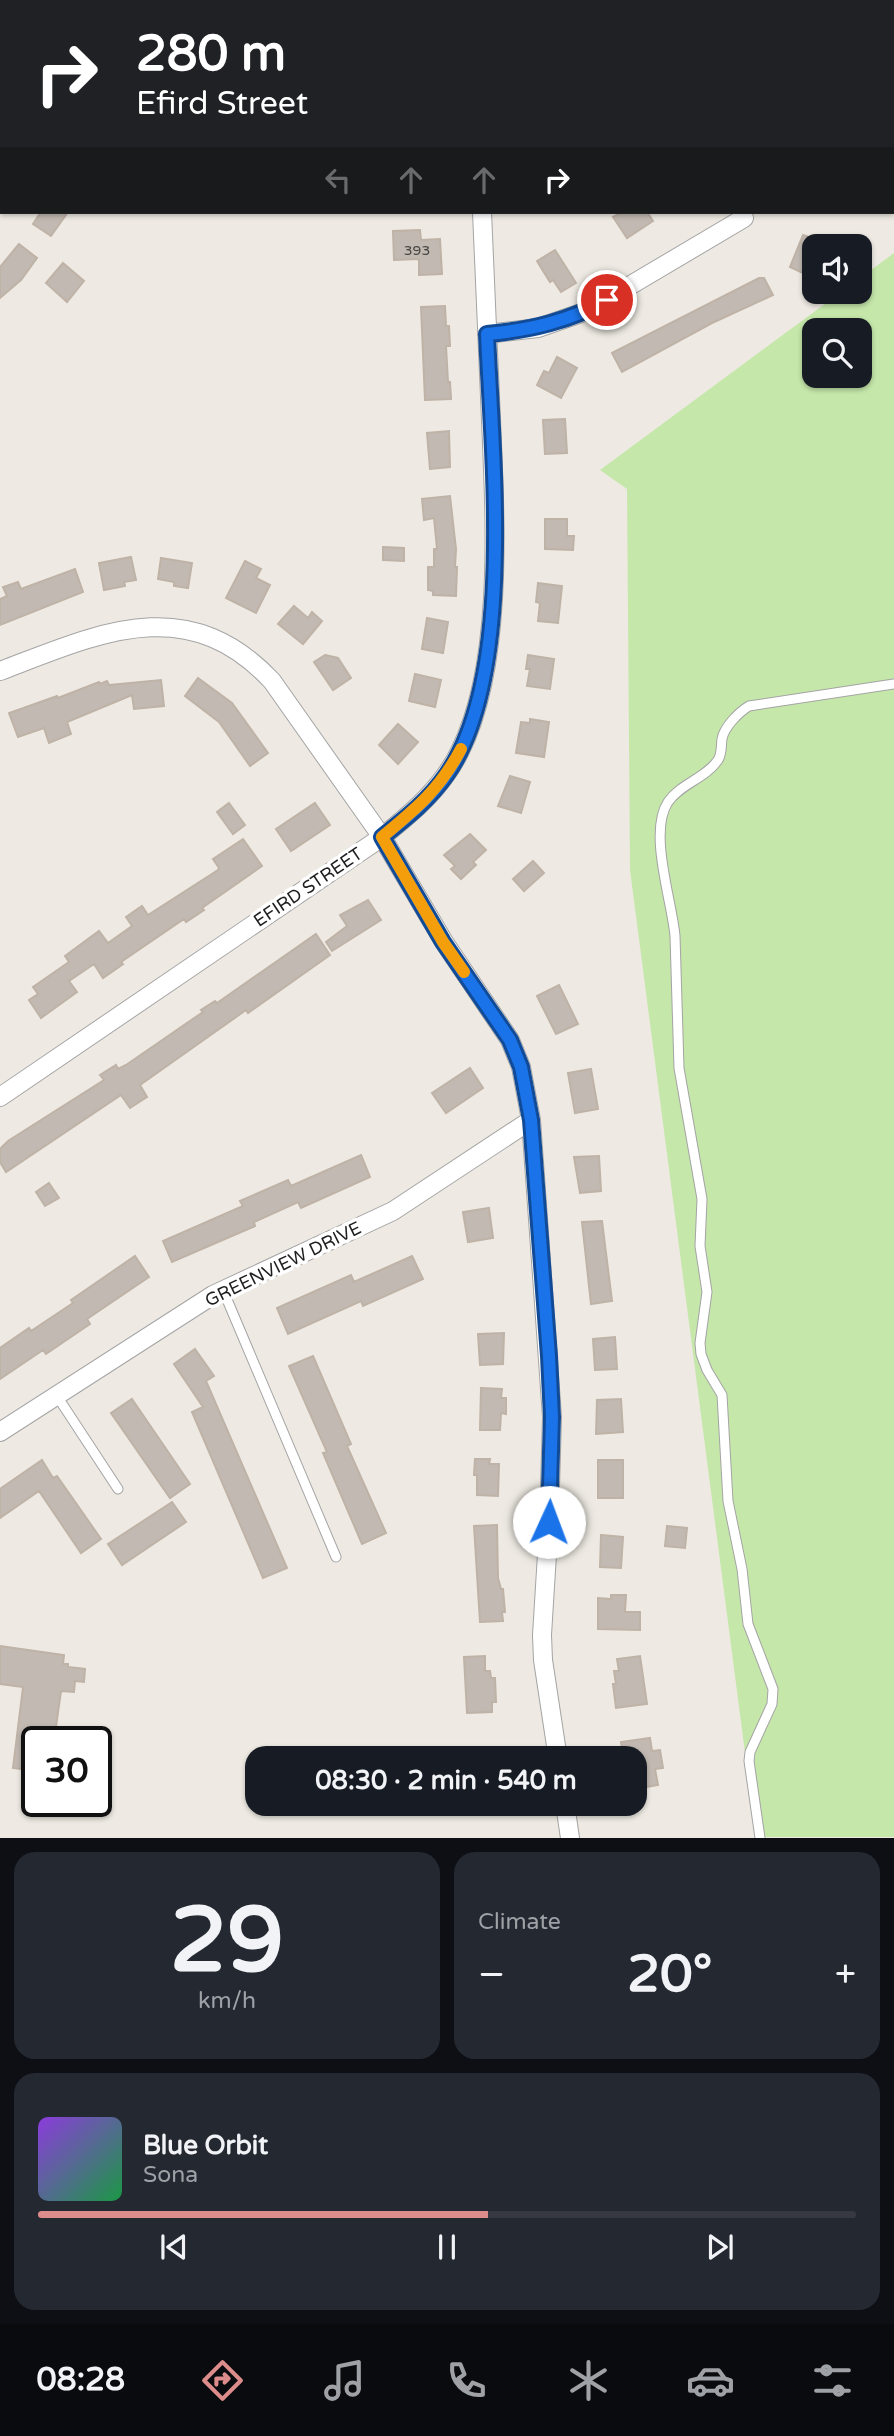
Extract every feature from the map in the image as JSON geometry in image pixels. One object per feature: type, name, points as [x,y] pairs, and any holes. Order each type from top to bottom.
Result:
[{"type":"street","name":"EFIRD STREET","points":[[0,1097],[382,837],[431,795],[461,750],[471,724],[484,671],[492,618],[494,482],[482,214]]},
{"type":"street","points":[[487,334],[538,328],[587,311],[744,218]]},
{"type":"street","points":[[0,671],[72,644],[124,629],[152,626],[179,627],[205,635],[253,661],[272,681],[382,837],[443,942],[510,1040],[521,1067],[531,1120],[552,1417],[543,1660],[556,1746]]},
{"type":"street","name":"GREENVIEW DRIVE","points":[[0,1432],[223,1290],[393,1211],[531,1120]]},
{"type":"street","points":[[567,1816],[570,1838]]},
{"type":"lane","points":[[760,1838],[749,1761],[750,1752],[772,1704],[773,1689],[748,1624],[742,1569],[728,1501],[722,1395],[707,1370],[700,1343],[707,1293],[700,1246],[702,1199],[679,1068],[675,936],[660,844],[665,808],[673,796],[717,762],[725,731],[744,709],[749,706],[894,684]]},
{"type":"lane","points":[[223,1290],[336,1557]]},
{"type":"lane","points":[[57,1396],[118,1489]]},
{"type":"green space","points":[[894,253],[894,1837],[756,1837],[630,870],[627,489],[600,470],[802,321],[802,388],[872,388],[872,318],[806,318],[825,304],[872,304],[872,269]]},
{"type":"building","points":[[40,214],[67,214],[51,236],[33,224]]},
{"type":"building","points":[[619,214],[648,214],[653,221],[627,238],[613,217]]},
{"type":"building","points":[[420,230],[421,240],[440,239],[442,274],[419,275],[419,259],[394,260],[393,231]]},
{"type":"building","points":[[802,237],[802,273],[790,267]]},
{"type":"building","points":[[19,244],[37,258],[21,280],[0,298],[0,267]]},
{"type":"building","points":[[555,250],[576,283],[561,292],[553,280],[550,282],[537,261]]},
{"type":"building","points":[[63,263],[84,281],[67,302],[46,283]]},
{"type":"building","points":[[759,278],[764,278],[773,295],[712,323],[622,372],[612,353]]},
{"type":"building","points":[[445,306],[446,326],[449,326],[450,346],[446,346],[451,399],[425,400],[421,307]]},
{"type":"building","points":[[557,357],[577,368],[561,398],[537,385],[544,371],[549,373]]},
{"type":"building","points":[[565,419],[567,453],[545,454],[543,420]]},
{"type":"building","points":[[449,431],[450,467],[430,469],[427,433]]},
{"type":"building","points":[[450,496],[456,549],[456,596],[433,595],[433,591],[428,590],[428,567],[434,567],[434,549],[437,549],[434,518],[424,520],[422,499]]},
{"type":"building","points":[[545,519],[567,519],[567,536],[574,536],[573,550],[545,549]]},
{"type":"building","points":[[383,547],[404,548],[404,561],[383,560]]},
{"type":"building","points":[[131,557],[136,580],[124,582],[125,586],[104,590],[99,563]]},
{"type":"building","points":[[161,558],[192,563],[188,588],[174,586],[174,582],[158,579]]},
{"type":"building","points":[[245,561],[261,569],[256,578],[270,585],[256,613],[226,598]]},
{"type":"building","points":[[75,569],[83,592],[0,625],[0,599],[7,596],[3,587],[18,582],[21,589]]},
{"type":"building","points":[[538,583],[562,586],[558,623],[538,621]]},
{"type":"building","points":[[294,606],[308,618],[312,612],[322,621],[303,644],[278,624]]},
{"type":"building","points":[[427,618],[448,622],[443,653],[422,649]]},
{"type":"building","points":[[325,655],[338,658],[351,678],[333,690],[314,662]]},
{"type":"building","points":[[528,655],[554,659],[550,689],[527,686],[530,669],[526,669]]},
{"type":"building","points":[[415,674],[441,680],[435,707],[409,701]]},
{"type":"building","points":[[198,678],[232,703],[268,753],[250,766],[219,722],[185,696]]},
{"type":"building","points":[[161,680],[164,706],[134,709],[132,695],[67,722],[71,734],[49,743],[44,728],[18,737],[9,713],[99,682],[100,684],[107,681],[109,685]]},
{"type":"building","points":[[530,719],[549,722],[544,757],[516,753],[521,722],[530,723]]},
{"type":"building","points":[[398,724],[418,742],[398,764],[379,745]]},
{"type":"building","points":[[510,776],[530,782],[521,813],[498,806]]},
{"type":"building","points":[[229,803],[245,825],[233,834],[217,812]]},
{"type":"building","points":[[315,803],[330,825],[291,851],[276,829]]},
{"type":"building","points":[[470,834],[486,850],[473,862],[476,865],[461,879],[451,869],[455,866],[444,855]]},
{"type":"building","points":[[243,839],[262,866],[202,908],[204,910],[186,922],[184,919],[121,962],[123,964],[103,978],[94,964],[69,981],[77,992],[41,1018],[29,1000],[38,994],[33,987],[69,962],[65,956],[99,931],[108,943],[132,926],[126,917],[142,906],[148,915],[218,870],[213,859]]},
{"type":"building","points":[[533,861],[544,873],[524,891],[513,879]]},
{"type":"building","points":[[368,900],[381,920],[332,951],[326,942],[347,926],[340,915]]},
{"type":"building","points":[[316,934],[330,955],[140,1085],[147,1097],[130,1108],[121,1095],[6,1172],[0,1162],[0,1149],[8,1141],[104,1080],[100,1075],[116,1065],[118,1069],[126,1065],[203,1012],[201,1010],[215,1001],[217,1003]]},
{"type":"building","points":[[559,985],[578,1024],[556,1034],[537,996]]},
{"type":"building","points":[[470,1068],[483,1088],[446,1113],[432,1093]]},
{"type":"building","points":[[591,1069],[598,1109],[575,1113],[568,1073]]},
{"type":"building","points":[[361,1155],[370,1177],[301,1208],[298,1202],[254,1222],[255,1226],[172,1262],[163,1241],[243,1206],[240,1201],[288,1180],[291,1186]]},
{"type":"building","points":[[599,1156],[601,1191],[580,1193],[574,1157]]},
{"type":"building","points":[[49,1183],[59,1198],[45,1206],[36,1192]]},
{"type":"building","points":[[489,1208],[493,1238],[468,1242],[463,1212]]},
{"type":"building","points":[[602,1221],[612,1301],[591,1304],[582,1222]]},
{"type":"building","points":[[135,1256],[149,1277],[87,1319],[90,1324],[46,1354],[43,1350],[0,1379],[0,1348],[73,1303],[71,1300]]},
{"type":"building","points":[[412,1256],[423,1279],[363,1306],[361,1301],[288,1334],[277,1308],[351,1275],[354,1282]]},
{"type":"building","points":[[504,1333],[503,1364],[480,1365],[478,1334]]},
{"type":"building","points":[[615,1337],[617,1369],[595,1370],[593,1339]]},
{"type":"building","points":[[195,1349],[214,1376],[206,1381],[287,1568],[263,1578],[192,1412],[203,1407],[174,1364]]},
{"type":"building","points":[[313,1356],[351,1444],[347,1446],[386,1533],[362,1544],[323,1453],[327,1452],[289,1366]]},
{"type":"building","points":[[481,1388],[502,1389],[501,1398],[506,1398],[506,1414],[501,1413],[500,1430],[480,1430]]},
{"type":"building","points":[[132,1399],[190,1484],[170,1498],[111,1413]]},
{"type":"building","points":[[621,1399],[623,1432],[596,1434],[597,1400]]},
{"type":"building","points":[[475,1459],[490,1459],[489,1464],[499,1464],[498,1496],[477,1495]]},
{"type":"building","points":[[42,1460],[53,1478],[57,1476],[101,1539],[81,1553],[39,1491],[0,1518],[0,1489]]},
{"type":"building","points":[[598,1460],[623,1460],[623,1498],[598,1498]]},
{"type":"building","points":[[172,1502],[186,1522],[122,1565],[108,1544]]},
{"type":"building","points":[[497,1525],[498,1578],[503,1589],[505,1612],[502,1612],[503,1621],[480,1622],[474,1526]]},
{"type":"building","points":[[667,1526],[687,1528],[685,1548],[665,1546]]},
{"type":"building","points":[[601,1535],[623,1537],[621,1568],[600,1567]]},
{"type":"building","points":[[611,1595],[626,1595],[625,1612],[640,1612],[640,1630],[598,1629],[598,1598],[611,1599]]},
{"type":"building","points":[[0,1646],[64,1655],[63,1664],[85,1669],[84,1682],[75,1681],[74,1692],[61,1691],[56,1726],[21,1726],[21,1769],[13,1768],[23,1687],[0,1684]]},
{"type":"building","points":[[485,1656],[485,1671],[490,1671],[491,1678],[495,1678],[496,1702],[492,1702],[492,1712],[467,1713],[464,1657]]},
{"type":"building","points":[[640,1656],[647,1704],[616,1708],[613,1684],[616,1684],[614,1671],[619,1671],[617,1659]]},
{"type":"building","points":[[650,1738],[652,1751],[660,1750],[663,1768],[655,1769],[658,1785],[647,1787],[647,1746],[622,1746],[621,1742]]},
{"type":"slow traffic","points":[[461,749],[448,773],[431,795],[382,837],[443,942],[464,972]]},
{"type":"route","points":[[549,1522],[552,1417],[549,1356],[531,1120],[521,1067],[510,1040],[443,942],[382,837],[431,795],[448,773],[471,724],[484,671],[492,618],[494,482],[487,334],[538,328],[587,311],[607,300]]}]
